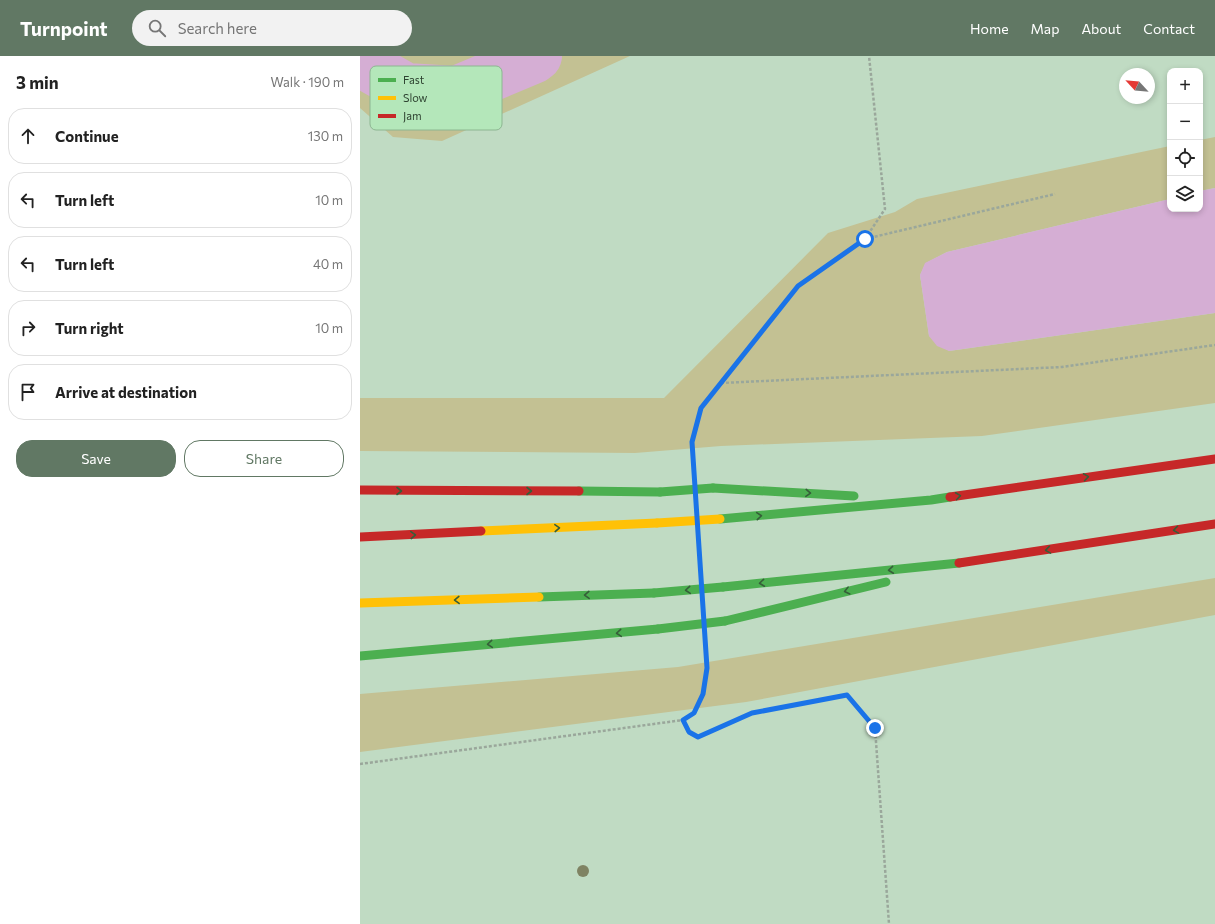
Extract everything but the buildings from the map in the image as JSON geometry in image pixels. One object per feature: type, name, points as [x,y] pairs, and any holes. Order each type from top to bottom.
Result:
[{"type":"highway","points":[[360,537],[720,520],[931,500],[1215,459]]},
{"type":"highway","points":[[360,490],[660,492],[714,488],[931,500]]},
{"type":"highway","points":[[360,604],[654,593],[723,587],[966,562],[1215,524]]},
{"type":"highway","points":[[360,656],[658,629],[725,621],[966,562]]},
{"type":"path","points":[[694,465],[692,442],[701,408],[798,286],[865,239],[885,209],[869,56]]},
{"type":"path","points":[[865,239],[1055,194]]},
{"type":"path","points":[[721,383],[1062,367],[1215,345]]},
{"type":"path","points":[[699,543],[700,566]]},
{"type":"path","points":[[360,764],[683,720],[694,713],[703,694],[707,668],[706,644]]},
{"type":"path","points":[[683,720],[689,732],[698,737],[752,713],[847,695],[875,728],[889,924]]},
{"type":"shaded area","points":[[360,56],[630,56],[502,114],[502,66],[370,66],[370,117],[360,108]]},
{"type":"shaded area","points":[[385,130],[466,130],[442,141],[393,137]]},
{"type":"shaded area","points":[[1215,137],[1215,188],[1203,190],[1203,140]]},
{"type":"shaded area","points":[[1167,147],[1167,200],[947,252],[926,263],[920,275],[929,336],[949,351],[1215,313],[1215,403],[982,436],[721,446],[635,453],[360,451],[360,398],[664,398],[828,233],[895,212],[917,199]]},
{"type":"shaded area","points":[[1215,188],[1215,313],[949,351],[937,346],[929,336],[920,275],[925,263],[947,252],[1167,200],[1167,212],[1203,212],[1203,190]]},
{"type":"shaded area","points":[[1215,578],[1215,615],[746,702],[360,752],[360,694],[678,667]]},
{"type":"waterway","points":[[367,56],[367,66],[370,68]]},
{"type":"waterway","points":[[502,72],[537,56]]},
{"type":"traffic: fast","points":[[713,488],[854,496]]},
{"type":"traffic: fast","points":[[660,492],[713,488]]},
{"type":"traffic: fast","points":[[579,491],[660,492]]},
{"type":"traffic: fast","points":[[720,519],[950,497]]},
{"type":"traffic: fast","points":[[723,587],[959,563]]},
{"type":"traffic: fast","points":[[725,621],[886,582]]},
{"type":"traffic: fast","points":[[654,593],[723,587]]},
{"type":"traffic: fast","points":[[539,597],[654,593]]},
{"type":"traffic: fast","points":[[658,629],[725,621]]},
{"type":"traffic: fast","points":[[360,656],[658,629]]},
{"type":"traffic: slow","points":[[657,523],[720,519]]},
{"type":"traffic: slow","points":[[481,531],[657,523]]},
{"type":"traffic: slow","points":[[360,603],[539,597]]},
{"type":"traffic: jam","points":[[950,497],[1215,459]]},
{"type":"traffic: jam","points":[[360,490],[579,491]]},
{"type":"traffic: jam","points":[[959,563],[1215,524]]},
{"type":"traffic: jam","points":[[360,537],[481,531]]},
{"type":"route","points":[[865,239],[798,286],[701,408],[692,442],[707,668],[703,694],[694,713],[683,720],[689,732],[698,737],[752,713],[847,695],[875,728]]}]
